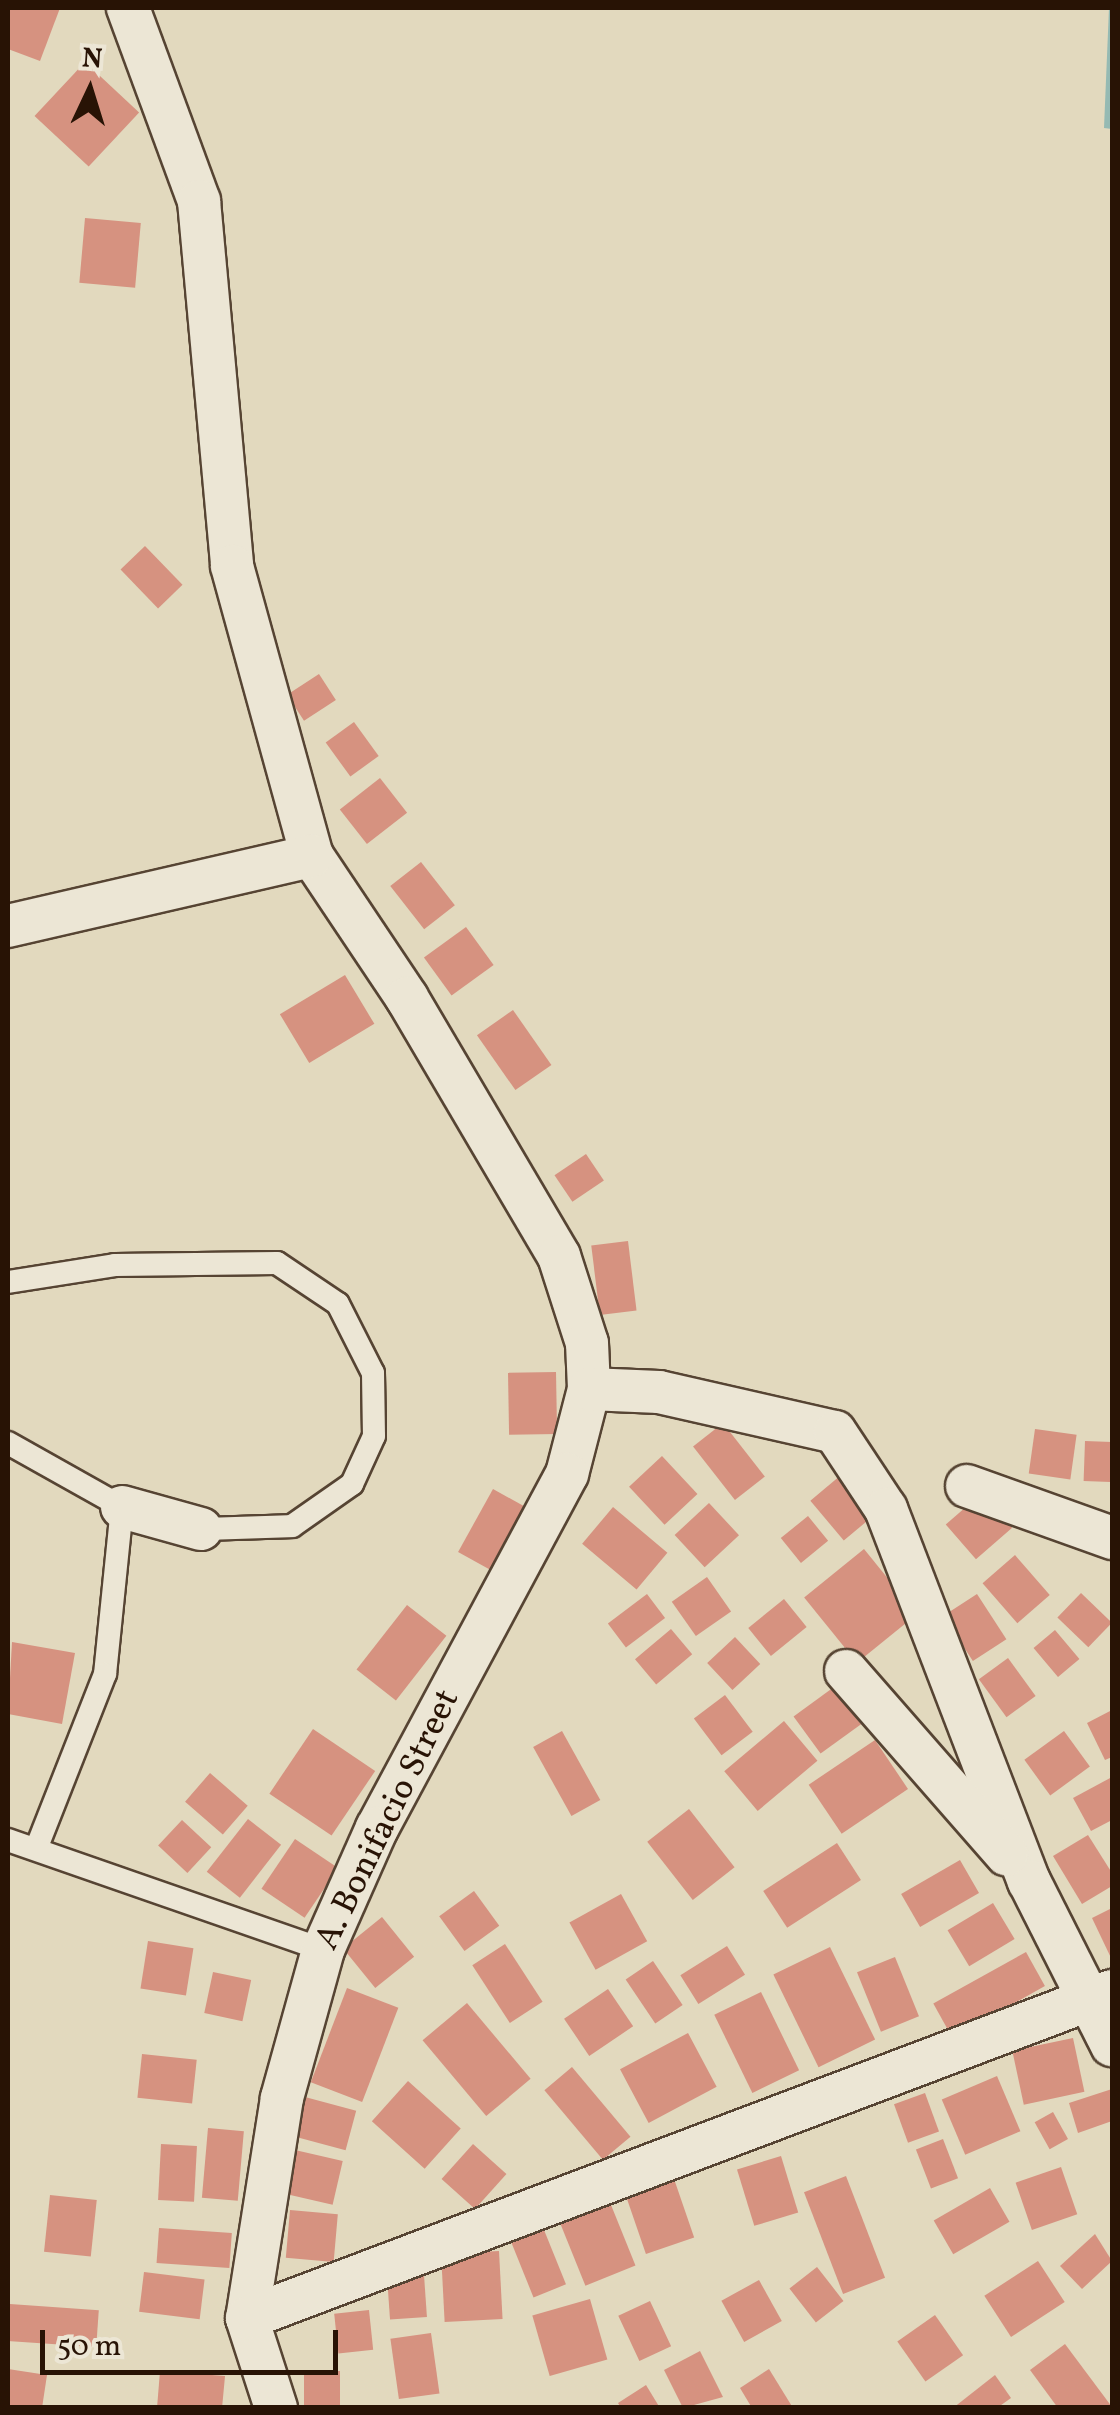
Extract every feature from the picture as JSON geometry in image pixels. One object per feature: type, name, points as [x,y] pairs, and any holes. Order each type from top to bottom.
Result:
[{"type":"street","name":"A. Bonifacio Street","points":[[128,8],[199,201],[232,566],[312,856],[408,998],[560,1256],[587,1344],[589,1389],[567,1474],[377,1828],[323,1950],[282,2098],[247,2318],[276,2408]]},
{"type":"street","points":[[8,926],[312,856]]},
{"type":"street","points":[[589,1389],[659,1392],[835,1432],[886,1509],[1029,1881]]},
{"type":"street","points":[[968,1486],[1112,1538]]},
{"type":"street","points":[[122,1506],[201,1529]]},
{"type":"street","points":[[846,1671],[1029,1881],[1100,1995],[1112,2045]]},
{"type":"street","points":[[247,2318],[1100,1995]]},
{"type":"lane","points":[[8,1282],[115,1265],[277,1263],[338,1304],[374,1374],[374,1436],[352,1484],[292,1526],[201,1529]]},
{"type":"lane","points":[[8,1443],[122,1506],[105,1674],[36,1849]]},
{"type":"lane","points":[[8,1840],[323,1950]]},
{"type":"water","points":[[1112,8],[1112,129],[1104,128]]},
{"type":"building","points":[[8,8],[60,8],[40,61],[8,49]]},
{"type":"building","points":[[85,62],[139,112],[89,167],[35,116]]},
{"type":"building","points":[[85,218],[141,223],[135,288],[79,283]]},
{"type":"building","points":[[145,546],[183,585],[158,608],[121,570]]},
{"type":"building","points":[[319,674],[336,700],[304,721],[287,695]]},
{"type":"building","points":[[354,722],[379,756],[350,777],[326,743]]},
{"type":"building","points":[[380,778],[407,813],[367,844],[340,809]]},
{"type":"building","points":[[421,862],[455,905],[424,929],[390,886]]},
{"type":"building","points":[[466,927],[494,965],[452,996],[424,958]]},
{"type":"building","points":[[345,975],[374,1024],[309,1063],[280,1014]]},
{"type":"building","points":[[513,1010],[551,1065],[515,1090],[477,1035]]},
{"type":"building","points":[[586,1154],[604,1181],[572,1202],[554,1175]]},
{"type":"building","points":[[628,1241],[637,1310],[600,1315],[591,1246]]},
{"type":"building","points":[[556,1372],[557,1434],[509,1435],[508,1373]]},
{"type":"building","points":[[723,1423],[765,1477],[735,1500],[693,1446]]},
{"type":"building","points":[[1035,1429],[1077,1435],[1070,1479],[1029,1474]]},
{"type":"building","points":[[1085,1441],[1112,1442],[1111,1482],[1084,1481]]},
{"type":"building","points":[[662,1456],[697,1494],[665,1525],[629,1487]]},
{"type":"building","points":[[841,1475],[874,1515],[844,1541],[810,1501]]},
{"type":"building","points":[[493,1489],[535,1512],[500,1575],[458,1552]]},
{"type":"building","points":[[982,1493],[1012,1528],[976,1559],[946,1524]]},
{"type":"building","points":[[709,1503],[739,1535],[705,1567],[675,1535]]},
{"type":"building","points":[[613,1507],[667,1553],[637,1589],[582,1544]]},
{"type":"building","points":[[808,1516],[828,1541],[801,1563],[781,1538]]},
{"type":"building","points":[[864,1549],[917,1614],[857,1663],[804,1597]]},
{"type":"building","points":[[1015,1555],[1050,1595],[1017,1623],[983,1583]]},
{"type":"building","points":[[707,1577],[731,1611],[696,1636],[672,1602]]},
{"type":"building","points":[[1081,1593],[1112,1623],[1088,1647],[1057,1617]]},
{"type":"building","points":[[647,1594],[665,1618],[626,1647],[608,1623]]},
{"type":"building","points":[[977,1594],[1006,1639],[973,1661],[943,1616]]},
{"type":"building","points":[[784,1599],[807,1627],[771,1656],[748,1628]]},
{"type":"building","points":[[407,1605],[446,1636],[396,1700],[357,1670]]},
{"type":"building","points":[[671,1629],[692,1654],[656,1684],[635,1659]]},
{"type":"building","points":[[1055,1630],[1079,1659],[1058,1677],[1034,1648]]},
{"type":"building","points":[[735,1637],[760,1664],[732,1690],[707,1663]]},
{"type":"building","points":[[12,1642],[75,1653],[62,1724],[8,1714]]},
{"type":"building","points":[[1008,1658],[1036,1696],[1007,1717],[979,1679]]},
{"type":"building","points":[[834,1687],[861,1724],[821,1754],[794,1716]]},
{"type":"building","points":[[725,1695],[753,1732],[722,1755],[694,1718]]},
{"type":"building","points":[[1112,1710],[1112,1757],[1105,1760],[1087,1723]]},
{"type":"building","points":[[784,1721],[817,1761],[758,1811],[724,1771]]},
{"type":"building","points":[[313,1729],[375,1771],[332,1836],[269,1794]]},
{"type":"building","points":[[562,1731],[600,1800],[571,1816],[533,1747]]},
{"type":"building","points":[[1064,1731],[1090,1767],[1050,1795],[1024,1760]]},
{"type":"building","points":[[875,1740],[908,1789],[842,1834],[809,1785]]},
{"type":"building","points":[[210,1773],[248,1806],[223,1834],[185,1802]]},
{"type":"building","points":[[1112,1777],[1112,1820],[1091,1831],[1073,1798]]},
{"type":"building","points":[[689,1809],[735,1867],[693,1900],[647,1842]]},
{"type":"building","points":[[248,1819],[281,1845],[240,1898],[207,1872]]},
{"type":"building","points":[[182,1820],[211,1847],[187,1873],[158,1846]]},
{"type":"building","points":[[1088,1835],[1112,1873],[1112,1886],[1082,1904],[1053,1856]]},
{"type":"building","points":[[295,1839],[338,1868],[305,1918],[261,1889]]},
{"type":"building","points":[[837,1843],[861,1880],[787,1928],[763,1891]]},
{"type":"building","points":[[960,1860],[979,1893],[920,1927],[901,1894]]},
{"type":"building","points":[[474,1891],[499,1926],[464,1951],[439,1916]]},
{"type":"building","points":[[621,1894],[647,1941],[596,1970],[569,1923]]},
{"type":"building","points":[[993,1903],[1015,1939],[969,1966],[948,1930]]},
{"type":"building","points":[[1112,1908],[1112,1960],[1092,1918]]},
{"type":"building","points":[[382,1917],[414,1957],[375,1988],[343,1948]]},
{"type":"building","points":[[148,1941],[193,1948],[186,1996],[140,1988]]},
{"type":"building","points":[[505,1944],[543,2002],[510,2023],[472,1965]]},
{"type":"building","points":[[727,1946],[745,1975],[698,2004],[680,1975]]},
{"type":"building","points":[[830,1947],[875,2040],[819,2067],[773,1975]]},
{"type":"building","points":[[1026,1952],[1045,1986],[952,2037],[933,2003]]},
{"type":"building","points":[[895,1957],[919,2016],[881,2032],[857,1972]]},
{"type":"building","points":[[653,1961],[683,2005],[655,2023],[626,1979]]},
{"type":"building","points":[[213,1972],[251,1980],[242,2021],[204,2013]]},
{"type":"building","points":[[347,1988],[398,2008],[362,2102],[311,2082]]},
{"type":"building","points":[[608,1989],[633,2026],[589,2056],[564,2019]]},
{"type":"building","points":[[761,1992],[799,2070],[752,2093],[714,2015]]},
{"type":"building","points":[[467,2003],[531,2079],[486,2116],[423,2040]]},
{"type":"building","points":[[688,2033],[717,2087],[649,2123],[620,2069]]},
{"type":"building","points":[[1073,2038],[1084,2092],[1024,2105],[1012,2051]]},
{"type":"building","points":[[142,2054],[197,2060],[192,2104],[137,2098]]},
{"type":"building","points":[[572,2067],[630,2137],[603,2160],[544,2090]]},
{"type":"building","points":[[997,2076],[1020,2131],[965,2155],[942,2099]]},
{"type":"building","points":[[408,2081],[461,2129],[425,2169],[372,2121]]},
{"type":"building","points":[[1112,2089],[1112,2121],[1078,2133],[1069,2103]]},
{"type":"building","points":[[925,2093],[939,2132],[908,2143],[894,2104]]},
{"type":"building","points":[[305,2097],[356,2111],[346,2150],[294,2137]]},
{"type":"building","points":[[1053,2112],[1068,2139],[1050,2149],[1035,2122]]},
{"type":"building","points":[[208,2128],[244,2131],[238,2201],[202,2198]]},
{"type":"building","points":[[943,2139],[958,2178],[931,2189],[916,2149]]},
{"type":"building","points":[[161,2144],[197,2146],[194,2202],[158,2200]]},
{"type":"building","points":[[473,2144],[506,2174],[475,2209],[442,2179]]},
{"type":"building","points":[[295,2150],[343,2161],[333,2205],[285,2194]]},
{"type":"building","points":[[781,2156],[798,2212],[754,2226],[737,2169]]},
{"type":"building","points":[[1061,2167],[1077,2214],[1032,2230],[1016,2183]]},
{"type":"building","points":[[673,2176],[694,2237],[646,2254],[625,2193]]},
{"type":"building","points":[[846,2176],[885,2278],[843,2294],[804,2192]]},
{"type":"building","points":[[990,2188],[1010,2222],[953,2254],[934,2220]]},
{"type":"building","points":[[50,2195],[97,2200],[91,2257],[44,2252]]},
{"type":"building","points":[[607,2195],[635,2265],[585,2286],[557,2215]]},
{"type":"building","points":[[290,2210],[338,2214],[334,2262],[286,2258]]},
{"type":"building","points":[[542,2225],[566,2284],[534,2297],[510,2238]]},
{"type":"building","points":[[159,2228],[232,2233],[229,2268],[157,2263]]},
{"type":"building","points":[[1095,2234],[1112,2261],[1082,2289],[1060,2266]]},
{"type":"building","points":[[499,2251],[503,2319],[445,2322],[441,2254]]},
{"type":"building","points":[[1038,2261],[1065,2302],[1011,2337],[984,2296]]},
{"type":"building","points":[[817,2267],[843,2301],[816,2322],[789,2289]]},
{"type":"building","points":[[144,2272],[205,2279],[200,2319],[139,2312]]},
{"type":"building","points":[[424,2275],[427,2317],[390,2319],[387,2278]]},
{"type":"building","points":[[759,2280],[782,2321],[744,2342],[721,2301]]},
{"type":"building","points":[[590,2299],[607,2360],[550,2376],[532,2316]]},
{"type":"building","points":[[650,2301],[671,2346],[639,2361],[618,2316]]},
{"type":"building","points":[[10,2304],[99,2310],[96,2347],[8,2341]]},
{"type":"building","points":[[369,2310],[373,2350],[338,2353],[334,2314]]},
{"type":"building","points":[[935,2315],[963,2355],[925,2382],[897,2341]]},
{"type":"building","points":[[431,2333],[439,2393],[399,2399],[390,2339]]},
{"type":"building","points":[[1065,2344],[1112,2408],[1058,2408],[1030,2370]]},
{"type":"building","points":[[700,2351],[723,2397],[683,2408],[664,2370]]},
{"type":"building","points":[[8,2369],[47,2375],[42,2408],[8,2408]]},
{"type":"building","points":[[769,2369],[793,2408],[752,2408],[740,2388]]},
{"type":"building","points":[[160,2371],[225,2376],[222,2408],[157,2408]]},
{"type":"building","points":[[304,2371],[340,2371],[340,2408],[304,2408]]},
{"type":"building","points":[[995,2375],[1011,2398],[997,2408],[953,2408]]},
{"type":"building","points":[[646,2385],[660,2408],[621,2408],[618,2403]]}]
